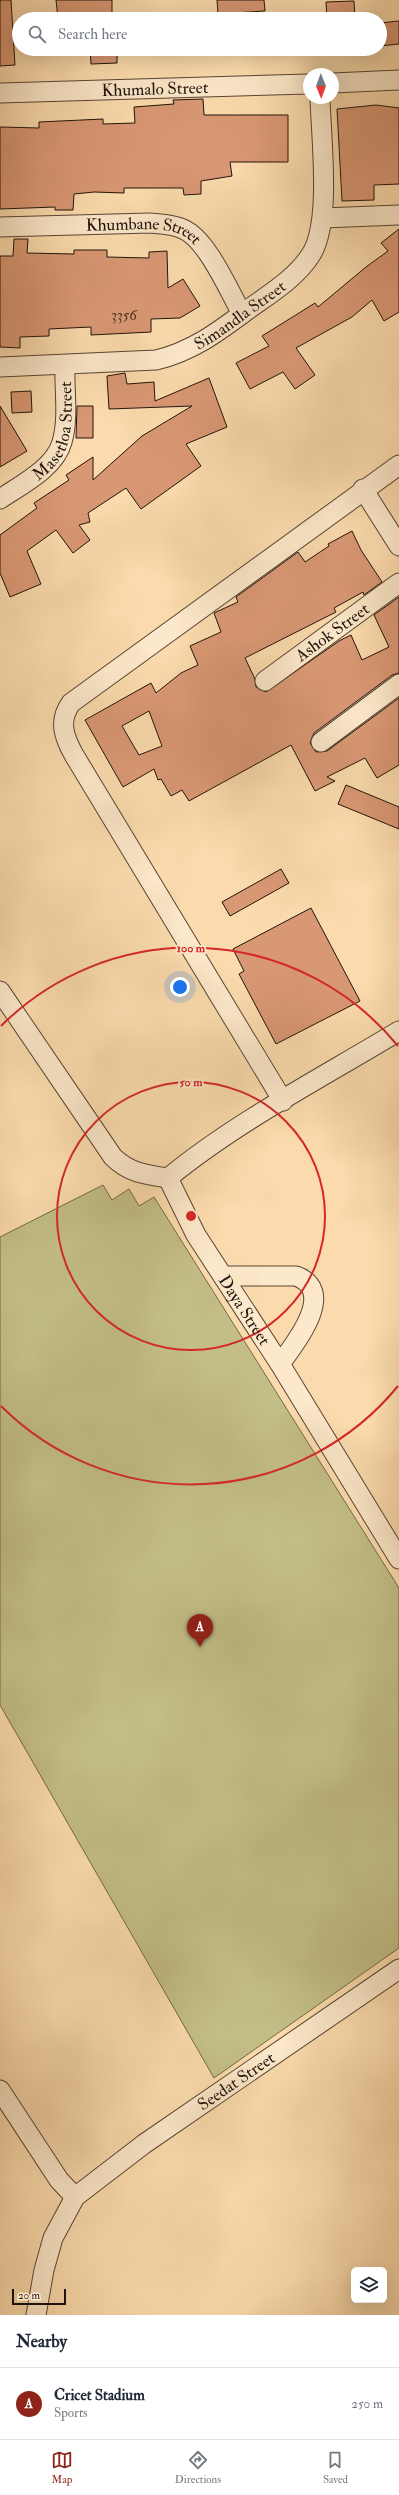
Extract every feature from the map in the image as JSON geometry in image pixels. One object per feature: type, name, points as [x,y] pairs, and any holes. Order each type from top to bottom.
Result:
[{"type":"street","points":[[339,83],[399,80]]},
{"type":"street","name":"Khumalo Street","points":[[0,93],[303,84]]},
{"type":"street","name":"Simandla Street","points":[[0,367],[156,360],[175,356],[205,340],[294,275],[310,258],[317,245],[323,218],[320,104]]},
{"type":"street","points":[[323,218],[399,215]]},
{"type":"street","name":"Khumbane Street","points":[[0,227],[150,223],[169,224],[183,229],[194,235],[202,245],[242,314]]},
{"type":"street","name":"Masetloa Street","points":[[0,499],[45,466],[62,443],[64,430],[65,365]]},
{"type":"street","points":[[283,1101],[74,755],[66,741],[64,720],[71,703],[363,489],[399,465]]},
{"type":"street","points":[[363,489],[399,546]]},
{"type":"street","name":"Ashok Street","points":[[265,681],[399,583]]},
{"type":"street","points":[[321,742],[399,684]]},
{"type":"street","points":[[0,991],[113,1157],[122,1166],[133,1172],[168,1178],[189,1161],[283,1101],[399,1031]]},
{"type":"street","name":"Daya Street","points":[[168,1178],[196,1235],[280,1364],[399,1559]]},
{"type":"street","points":[[223,1276],[296,1276],[305,1282],[311,1291],[313,1306],[311,1314],[301,1335],[280,1364]]},
{"type":"street","name":"Seedat Street","points":[[75,2197],[144,2144],[399,1969]]},
{"type":"street","points":[[0,2090],[59,2180],[75,2197],[53,2238],[44,2270],[36,2315]]},
{"type":"shaded area","points":[[103,1185],[112,1200],[129,1189],[139,1206],[154,1197],[399,1588],[399,1948],[214,2078],[0,1705],[0,1237]]},
{"type":"building","points":[[0,0],[11,0],[12,56],[14,56],[15,65],[0,66]]},
{"type":"building","points":[[56,0],[112,0],[112,12],[57,12]]},
{"type":"building","points":[[217,0],[264,0],[265,11],[218,12]]},
{"type":"building","points":[[354,1],[355,12],[327,12],[326,2]]},
{"type":"building","points":[[399,21],[399,44],[387,45],[387,22]]},
{"type":"building","points":[[90,56],[117,56],[117,63],[91,64]]},
{"type":"building","points":[[203,99],[204,115],[288,115],[288,162],[230,162],[232,176],[201,181],[201,194],[184,195],[183,188],[124,188],[124,193],[94,192],[74,194],[73,210],[55,210],[55,207],[0,209],[0,127],[39,128],[39,122],[103,119],[103,124],[135,123],[134,107],[174,104],[173,100]]},
{"type":"building","points":[[376,105],[399,108],[399,184],[374,185],[374,200],[342,201],[337,109]]},
{"type":"building","points":[[399,229],[399,312],[384,321],[372,300],[352,317],[296,348],[315,375],[295,389],[283,372],[250,389],[236,363],[269,346],[262,336],[315,303],[318,307],[366,267],[388,251],[381,243]]},
{"type":"building","points":[[14,239],[28,239],[27,253],[74,254],[74,250],[107,250],[107,257],[149,258],[149,252],[167,251],[168,288],[183,279],[200,306],[180,318],[151,319],[151,332],[91,335],[91,327],[49,329],[49,336],[20,337],[20,348],[0,347],[0,256],[13,256]]},
{"type":"building","points":[[125,373],[127,384],[154,382],[155,401],[209,378],[227,427],[186,444],[201,466],[141,509],[126,488],[88,513],[90,522],[79,525],[90,540],[73,553],[56,530],[27,551],[41,584],[10,597],[0,573],[0,535],[37,508],[34,503],[69,480],[66,475],[93,457],[93,480],[142,436],[192,406],[109,409],[107,376]]},
{"type":"building","points":[[31,391],[32,412],[12,413],[11,392]]},
{"type":"building","points":[[0,406],[27,451],[0,467]]},
{"type":"building","points":[[77,406],[93,406],[93,438],[76,438]]},
{"type":"building","points":[[352,531],[361,550],[382,582],[364,595],[363,592],[334,608],[336,612],[245,658],[255,679],[256,687],[266,692],[339,641],[351,635],[362,660],[389,647],[374,615],[399,597],[399,673],[392,675],[314,733],[310,743],[316,752],[327,751],[399,698],[399,765],[377,778],[365,758],[327,777],[335,781],[315,791],[291,745],[189,801],[182,790],[171,796],[161,779],[158,780],[154,769],[123,787],[85,720],[151,683],[156,693],[181,673],[198,665],[190,646],[221,632],[214,613],[238,602],[236,597],[298,552],[305,562],[329,546],[328,544]],"holes":[[[149,711],[162,746],[139,755],[122,726]]]},
{"type":"building","points":[[346,785],[399,807],[399,829],[338,804]]},
{"type":"building","points":[[281,869],[289,883],[230,916],[222,902]]},
{"type":"building","points":[[311,908],[360,1001],[276,1044],[239,974],[244,971],[233,949]]},
{"type":"place","name":"Cricet Stadium","points":[[200,1647]]}]
